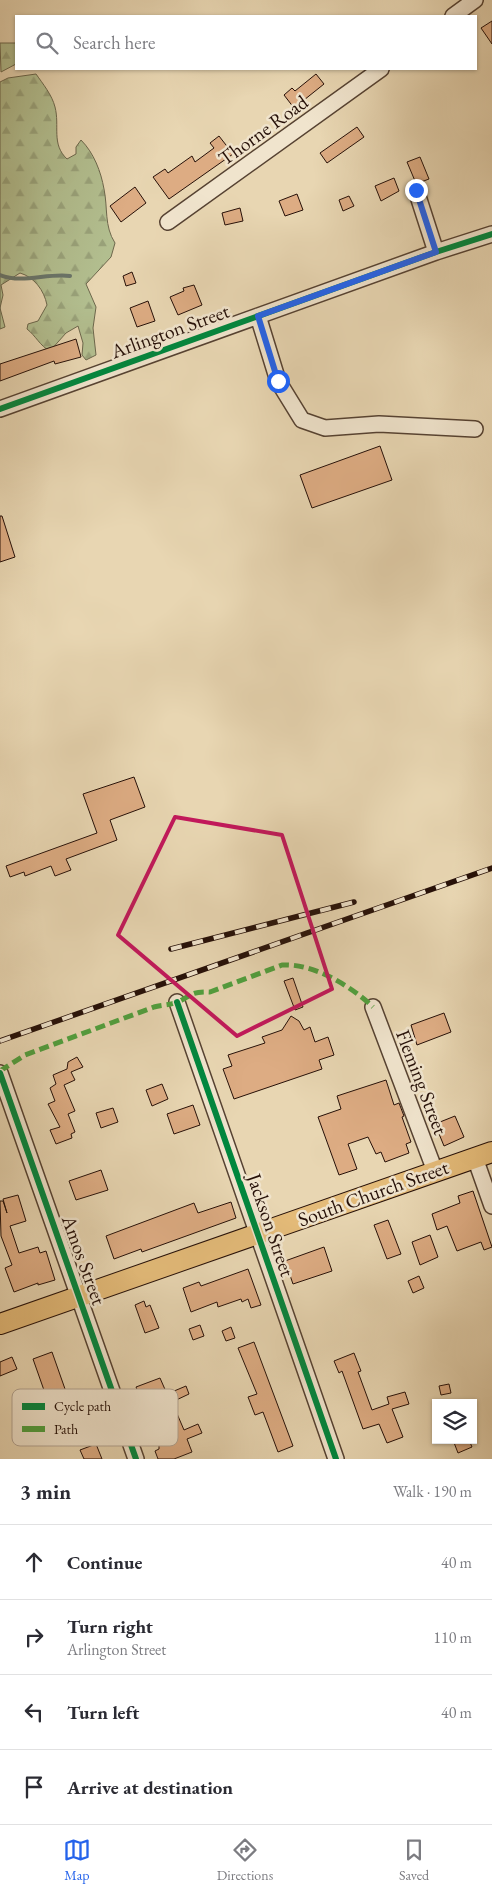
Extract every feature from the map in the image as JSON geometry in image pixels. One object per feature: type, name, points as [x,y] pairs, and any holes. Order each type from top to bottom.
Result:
[{"type":"main road","name":"South Church Street","points":[[0,1324],[484,1155]]},
{"type":"street","points":[[454,15],[475,0]]},
{"type":"street","name":"Thorne Road","points":[[168,222],[380,70]]},
{"type":"street","points":[[416,190],[436,252]]},
{"type":"street","name":"Arlington Street","points":[[0,409],[436,252],[492,234]]},
{"type":"street","points":[[258,316],[278,381],[302,420],[325,428],[379,424],[476,428]]},
{"type":"street","name":"Jackson Street","points":[[177,1002],[336,1459]]},
{"type":"street","name":"Fleming Street","points":[[373,1007],[435,1171]]},
{"type":"street","name":"Amos Street","points":[[0,1073],[112,1389]]},
{"type":"street","points":[[484,1155],[492,1206]]},
{"type":"street","name":"Amos Street","points":[[132,1446],[136,1459]]},
{"type":"highlighted area","points":[[175,817],[282,835],[332,989],[237,1036],[118,935]]},
{"type":"green space","points":[[0,43],[15,43],[15,65],[1,72]]},
{"type":"green space","points":[[36,74],[54,103],[57,141],[62,153],[67,159],[76,154],[76,147],[81,140],[93,157],[103,183],[109,230],[115,243],[111,257],[86,284],[96,307],[93,328],[96,355],[86,360],[82,355],[83,343],[78,326],[66,333],[50,351],[27,329],[28,324],[38,321],[47,305],[38,285],[25,275],[20,273],[1,285],[3,295],[0,308],[0,82],[8,78]]},
{"type":"green space","points":[[0,308],[5,327],[0,329]]},
{"type":"building","points":[[492,21],[492,44],[481,28]]},
{"type":"building","points":[[316,74],[324,84],[294,108],[284,95],[292,88],[295,91]]},
{"type":"building","points":[[357,127],[364,137],[327,163],[320,153]]},
{"type":"building","points":[[219,136],[233,154],[169,199],[153,177],[165,169],[168,173],[192,156],[195,162],[214,148],[210,143]]},
{"type":"building","points":[[420,157],[429,179],[421,182],[415,181],[407,162]]},
{"type":"building","points":[[394,178],[399,191],[381,201],[375,186]]},
{"type":"building","points":[[135,187],[146,203],[121,222],[110,206]]},
{"type":"building","points":[[297,194],[303,210],[285,216],[279,201]]},
{"type":"building","points":[[349,196],[354,206],[343,211],[339,200]]},
{"type":"building","points":[[240,208],[243,221],[225,225],[222,213]]},
{"type":"building","points":[[132,272],[136,283],[126,286],[123,276]]},
{"type":"building","points":[[194,285],[202,305],[178,315],[170,297],[184,291],[183,288]]},
{"type":"building","points":[[148,301],[155,321],[137,327],[130,308]]},
{"type":"building","points":[[76,339],[81,357],[55,364],[54,361],[0,381],[0,364]]},
{"type":"building","points":[[380,446],[392,480],[312,508],[300,475]]},
{"type":"building","points":[[0,516],[2,516],[15,557],[0,562]]},
{"type":"building","points":[[134,777],[145,807],[110,820],[117,840],[66,859],[71,870],[55,876],[51,866],[25,876],[24,872],[10,877],[6,866],[97,833],[83,794]]},
{"type":"building","points":[[293,978],[303,1007],[295,1010],[284,981]]},
{"type":"building","points":[[444,1013],[451,1032],[417,1045],[411,1025]]},
{"type":"building","points":[[291,1016],[299,1021],[304,1030],[310,1027],[315,1042],[328,1037],[334,1055],[319,1060],[322,1069],[234,1099],[223,1069],[232,1066],[228,1055],[265,1043],[262,1037],[282,1030]]},
{"type":"building","points":[[77,1057],[83,1067],[71,1072],[75,1080],[64,1085],[75,1111],[68,1114],[75,1132],[71,1134],[72,1138],[56,1144],[50,1130],[60,1127],[48,1104],[55,1101],[50,1088],[56,1084],[53,1075],[67,1069],[68,1062]]},
{"type":"building","points":[[386,1080],[394,1105],[399,1103],[404,1116],[402,1117],[411,1142],[406,1144],[409,1153],[385,1162],[381,1152],[376,1154],[368,1137],[348,1144],[357,1169],[339,1175],[318,1117],[341,1109],[337,1096]]},
{"type":"building","points":[[162,1084],[168,1099],[152,1106],[146,1090]]},
{"type":"building","points":[[193,1105],[200,1125],[174,1134],[167,1114]]},
{"type":"building","points":[[113,1108],[118,1122],[101,1128],[96,1113]]},
{"type":"building","points":[[455,1116],[464,1137],[444,1146],[435,1124]]},
{"type":"building","points":[[101,1170],[108,1190],[76,1200],[69,1181]]},
{"type":"building","points":[[473,1191],[492,1247],[484,1250],[481,1242],[457,1251],[447,1226],[437,1230],[432,1214],[460,1203],[458,1196]]},
{"type":"building","points":[[18,1195],[26,1221],[10,1226],[19,1253],[38,1247],[40,1253],[46,1251],[55,1280],[38,1285],[38,1283],[14,1292],[5,1268],[12,1265],[1,1236],[0,1201],[3,1201],[7,1213],[3,1199]]},
{"type":"building","points":[[231,1202],[236,1218],[142,1252],[141,1249],[114,1259],[106,1236],[194,1203],[198,1213]]},
{"type":"building","points":[[388,1220],[401,1254],[387,1259],[374,1225]]},
{"type":"building","points":[[430,1235],[438,1257],[420,1265],[412,1242]]},
{"type":"building","points":[[324,1247],[332,1271],[293,1284],[285,1261]]},
{"type":"building","points":[[248,1269],[261,1305],[251,1308],[248,1299],[242,1302],[241,1299],[218,1307],[217,1302],[191,1312],[183,1288],[199,1282],[201,1286]]},
{"type":"building","points":[[419,1276],[424,1288],[413,1293],[408,1281]]},
{"type":"building","points":[[144,1301],[146,1307],[150,1305],[159,1328],[145,1333],[135,1305]]},
{"type":"building","points":[[200,1325],[204,1336],[193,1340],[189,1329]]},
{"type":"building","points":[[231,1327],[235,1338],[226,1341],[222,1331]]},
{"type":"building","points":[[254,1342],[293,1446],[278,1452],[263,1412],[255,1415],[248,1397],[257,1394],[238,1348]]},
{"type":"building","points":[[52,1352],[65,1389],[44,1389],[33,1359]]},
{"type":"building","points":[[354,1353],[361,1371],[358,1372],[372,1410],[389,1404],[387,1397],[405,1392],[409,1404],[392,1409],[403,1437],[387,1443],[379,1424],[363,1429],[342,1371],[339,1373],[334,1361]]},
{"type":"building","points":[[12,1357],[17,1369],[0,1376],[0,1362]]},
{"type":"building","points":[[160,1378],[165,1389],[137,1389],[136,1387]]},
{"type":"building","points":[[449,1384],[451,1393],[441,1395],[439,1386]]},
{"type":"building","points":[[186,1386],[189,1394],[178,1399],[178,1389]]},
{"type":"building","points":[[178,1416],[184,1430],[198,1424],[202,1433],[187,1439],[192,1452],[174,1459],[158,1459],[155,1451],[159,1449],[159,1446],[178,1446]]},
{"type":"building","points":[[455,1444],[471,1444],[472,1447],[458,1453]]},
{"type":"building","points":[[97,1446],[102,1459],[84,1459],[80,1450]]},
{"type":"waterway","points":[[0,275],[17,279],[61,275],[70,276]]},
{"type":"railway","points":[[0,1041],[492,868]]},
{"type":"railway","points":[[171,949],[354,902]]},
{"type":"marked path","points":[[0,1071],[25,1055],[154,1007],[175,1003],[194,993],[210,992],[282,965],[294,965],[331,977],[354,991],[373,1007]]},
{"type":"cycle path","points":[[0,409],[436,252],[492,234]]},
{"type":"cycle path","points":[[177,1002],[336,1459]]},
{"type":"cycle path","points":[[0,1073],[111,1389]]},
{"type":"cycle path","points":[[131,1446],[136,1459]]},
{"type":"route","points":[[278,381],[258,316],[436,252],[416,190]]}]
